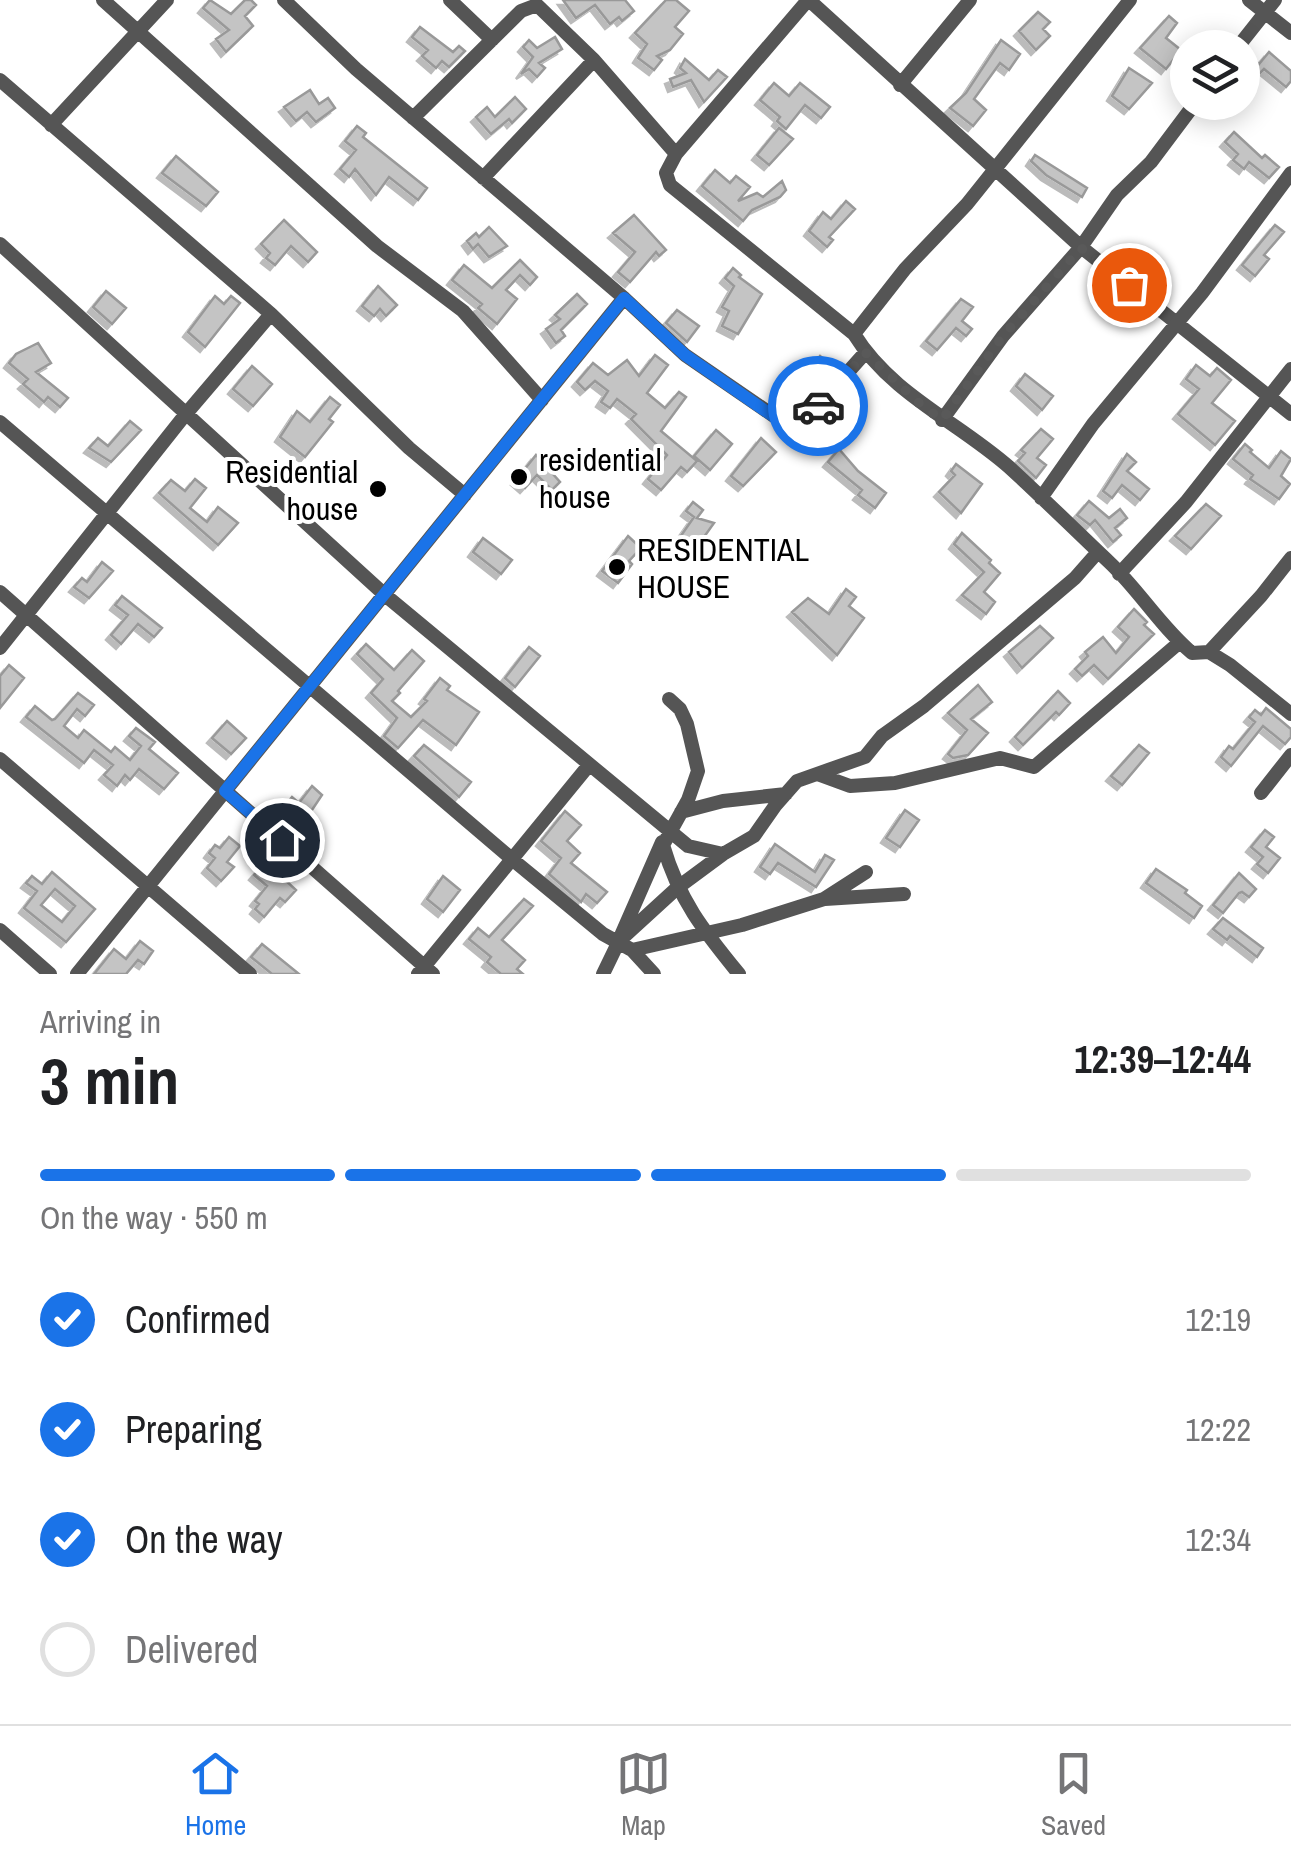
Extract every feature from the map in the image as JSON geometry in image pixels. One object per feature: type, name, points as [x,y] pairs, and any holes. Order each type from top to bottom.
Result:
[{"type":"street","points":[[103,0],[377,246],[463,310],[542,400]]},
{"type":"street","points":[[51,126],[167,0]]},
{"type":"street","points":[[284,0],[356,69],[685,355],[790,428],[798,428],[866,353]]},
{"type":"street","points":[[450,0],[492,40]]},
{"type":"street","points":[[1291,414],[1081,248],[809,0],[676,154],[666,173],[670,186],[854,334],[866,353],[920,404],[993,454],[1120,574],[1180,642],[1192,652],[1209,652],[1230,664],[1291,714]]},
{"type":"street","points":[[900,85],[970,0]]},
{"type":"street","points":[[854,334],[905,269],[968,204],[1130,0]]},
{"type":"street","points":[[1249,0],[1270,6],[1291,33]]},
{"type":"street","points":[[413,118],[522,11],[537,5],[594,60],[676,154]]},
{"type":"street","points":[[1251,30],[1270,6]]},
{"type":"street","points":[[483,178],[594,60]]},
{"type":"street","points":[[0,80],[271,314],[409,448],[464,495]]},
{"type":"street","points":[[942,420],[1003,336],[1081,248],[1117,195],[1151,162],[1182,120]]},
{"type":"street","points":[[1041,498],[1093,424],[1178,322],[1291,173]]},
{"type":"street","points":[[0,244],[385,595],[653,818],[667,838],[677,888],[705,933],[738,974]]},
{"type":"street","points":[[77,974],[624,298]]},
{"type":"street","points":[[0,648],[271,314]]},
{"type":"street","points":[[1120,574],[1186,502],[1291,369]]},
{"type":"street","points":[[0,422],[513,860],[604,934],[625,946],[654,974]]},
{"type":"street","points":[[604,974],[677,888],[754,836],[798,781],[865,757],[882,736],[924,706],[1076,578],[1097,553]]},
{"type":"street","points":[[1209,652],[1291,558]]},
{"type":"street","points":[[0,592],[425,971],[590,765]]},
{"type":"street","points":[[820,775],[850,786],[895,782],[1000,758],[1034,767],[1180,642]]},
{"type":"street","points":[[625,946],[625,922],[694,788],[698,771],[687,724],[680,709],[669,699]]},
{"type":"street","points":[[1261,793],[1291,755]]},
{"type":"street","points":[[0,759],[250,974]]},
{"type":"street","points":[[653,818],[672,820],[682,811],[723,801],[786,794]]},
{"type":"street","points":[[667,838],[724,854]]},
{"type":"street","points":[[824,899],[866,872]]},
{"type":"street","points":[[625,946],[705,933],[824,899],[904,894]]},
{"type":"street","points":[[0,930],[50,974]]},
{"type":"building","points":[[210,0],[231,14],[245,0],[256,5],[245,16],[253,26],[226,52],[216,39],[229,30],[203,8]]},
{"type":"building","points":[[563,0],[625,0],[634,11],[622,21],[619,17],[610,24],[595,5],[576,18]]},
{"type":"building","points":[[666,0],[676,0],[689,11],[675,27],[683,34],[670,50],[657,56],[662,60],[654,70],[638,58],[647,44],[635,33]]},
{"type":"building","points":[[1038,12],[1050,22],[1043,29],[1050,36],[1036,50],[1019,31]]},
{"type":"building","points":[[1169,16],[1177,23],[1166,38],[1170,41],[1170,64],[1166,69],[1140,48]]},
{"type":"building","points":[[420,27],[453,52],[459,46],[465,51],[449,67],[442,61],[436,68],[422,56],[428,50],[412,37]]},
{"type":"building","points":[[555,37],[562,49],[539,63],[545,68],[537,77],[529,69],[521,74],[533,57],[523,47],[529,40],[537,48]]},
{"type":"building","points":[[1001,40],[1020,54],[1009,70],[1000,63],[974,99],[986,110],[973,126],[950,108],[966,93]]},
{"type":"building","points":[[1269,52],[1291,71],[1291,81],[1286,87],[1264,69],[1260,73],[1260,63]]},
{"type":"building","points":[[685,59],[709,80],[718,70],[727,77],[704,102],[691,80],[673,87],[670,79],[686,73],[680,68]]},
{"type":"building","points":[[1129,68],[1152,83],[1129,109],[1112,96]]},
{"type":"building","points":[[774,83],[789,96],[800,83],[830,107],[821,118],[805,105],[786,129],[777,121],[780,117],[760,100]]},
{"type":"building","points":[[310,90],[319,104],[328,98],[335,108],[316,122],[307,112],[296,121],[284,107]]},
{"type":"building","points":[[515,97],[526,109],[512,123],[509,119],[491,134],[476,117],[487,107],[495,117]]},
{"type":"building","points":[[357,126],[366,133],[363,137],[427,188],[418,200],[389,177],[376,195],[355,169],[349,177],[340,169],[356,150],[345,141]]},
{"type":"building","points":[[779,128],[793,139],[769,165],[757,155]]},
{"type":"building","points":[[1234,132],[1262,158],[1265,155],[1279,167],[1269,178],[1249,162],[1244,169],[1233,160],[1238,154],[1225,142]]},
{"type":"building","points":[[1035,155],[1087,188],[1082,197],[1046,175],[1031,161]]},
{"type":"building","points":[[176,156],[218,192],[206,206],[162,173]]},
{"type":"building","points":[[715,170],[730,183],[736,176],[750,187],[738,201],[757,193],[763,197],[782,181],[786,190],[752,210],[743,221],[702,186]]},
{"type":"building","points":[[846,201],[855,209],[829,237],[833,240],[827,247],[809,231],[823,212],[831,219]]},
{"type":"building","points":[[634,215],[666,250],[659,256],[656,252],[630,282],[618,272],[635,252],[613,233]]},
{"type":"building","points":[[284,220],[317,252],[308,262],[291,246],[275,265],[266,258],[270,253],[261,244]]},
{"type":"building","points":[[1275,225],[1284,232],[1264,255],[1269,259],[1255,276],[1242,265]]},
{"type":"building","points":[[489,227],[507,246],[489,257],[478,244],[473,249],[467,241],[476,233],[479,237]]},
{"type":"building","points":[[520,260],[537,277],[530,285],[520,275],[506,290],[517,299],[497,324],[478,308],[482,304],[452,280],[464,265],[492,288]]},
{"type":"building","points":[[733,268],[762,294],[738,334],[722,326],[729,311],[722,307],[734,286],[725,278]]},
{"type":"building","points":[[378,286],[397,305],[386,316],[380,309],[374,316],[362,306]]},
{"type":"building","points":[[106,291],[126,308],[112,324],[93,307]]},
{"type":"building","points":[[577,294],[587,304],[561,330],[565,336],[556,343],[546,329],[560,319],[555,315]]},
{"type":"building","points":[[215,296],[224,304],[231,296],[240,303],[205,347],[188,332]]},
{"type":"building","points":[[961,299],[973,307],[962,321],[972,329],[966,336],[956,328],[937,350],[926,341]]},
{"type":"building","points":[[677,310],[699,326],[687,342],[666,323]]},
{"type":"building","points":[[38,343],[51,363],[36,372],[68,398],[60,407],[48,397],[44,402],[23,384],[28,379],[9,363],[16,354]]},
{"type":"building","points":[[655,355],[668,365],[647,393],[665,408],[679,392],[686,397],[661,431],[697,461],[687,472],[681,467],[661,490],[648,479],[667,455],[631,419],[636,414],[617,399],[610,408],[601,402],[608,391],[595,381],[585,390],[577,382],[593,363],[608,375],[627,360],[639,376]]},
{"type":"building","points":[[820,356],[833,367],[816,388],[811,382],[798,398],[786,389],[797,376],[801,379]]},
{"type":"building","points":[[1196,365],[1210,376],[1217,368],[1231,380],[1212,403],[1235,421],[1215,445],[1178,414],[1199,389],[1186,379]]},
{"type":"building","points":[[252,366],[272,384],[253,406],[233,389]]},
{"type":"building","points":[[1025,374],[1053,396],[1042,410],[1016,386]]},
{"type":"building","points":[[330,397],[340,405],[329,419],[333,422],[305,457],[280,437],[297,411],[310,422]]},
{"type":"building","points":[[130,421],[141,430],[111,462],[89,448],[98,438],[108,446]]},
{"type":"building","points":[[1041,429],[1053,439],[1037,458],[1046,465],[1036,478],[1018,461],[1025,453],[1021,450]]},
{"type":"building","points":[[716,430],[732,444],[710,470],[694,456]]},
{"type":"building","points":[[761,438],[776,452],[743,486],[731,476]]},
{"type":"building","points":[[1245,444],[1269,468],[1281,451],[1291,459],[1281,476],[1290,484],[1279,499],[1250,479],[1253,475],[1233,459]]},
{"type":"building","points":[[839,449],[858,471],[886,493],[875,508],[858,495],[862,490],[828,462]]},
{"type":"building","points":[[1127,454],[1136,462],[1127,471],[1149,489],[1140,500],[1122,485],[1112,498],[1103,491]]},
{"type":"building","points":[[536,455],[560,482],[552,490],[537,475],[525,488],[516,480]]},
{"type":"building","points":[[956,464],[982,484],[961,513],[939,492],[955,475],[951,471]]},
{"type":"building","points":[[195,479],[206,488],[190,508],[207,522],[218,507],[238,523],[218,545],[159,493],[171,480],[185,491]]},
{"type":"building","points":[[1089,501],[1109,518],[1120,509],[1127,518],[1115,528],[1121,535],[1113,542],[1095,520],[1090,525],[1077,515]]},
{"type":"building","points":[[693,502],[703,510],[697,518],[714,523],[694,551],[678,540],[694,517],[686,511]]},
{"type":"building","points":[[1206,504],[1221,516],[1191,549],[1175,536]]},
{"type":"building","points":[[962,533],[1000,573],[984,592],[995,602],[986,614],[962,595],[984,572],[954,544]]},
{"type":"building","points":[[628,536],[641,548],[618,583],[602,571]]},
{"type":"building","points":[[483,538],[512,560],[501,574],[473,552]]},
{"type":"building","points":[[102,562],[113,571],[89,598],[74,587],[82,578],[87,582]]},
{"type":"building","points":[[846,589],[856,597],[849,606],[864,618],[837,655],[792,612],[808,598],[829,614]]},
{"type":"building","points":[[122,596],[162,628],[154,637],[138,624],[121,644],[111,635],[128,615],[115,605]]},
{"type":"building","points":[[1134,609],[1154,634],[1108,679],[1094,665],[1082,676],[1075,669],[1088,656],[1085,652],[1103,637],[1116,653],[1129,637],[1118,627]]},
{"type":"building","points":[[1040,626],[1053,638],[1022,668],[1009,652]]},
{"type":"building","points":[[366,644],[394,670],[412,650],[424,661],[392,701],[411,717],[427,701],[424,699],[440,678],[450,686],[447,690],[479,712],[456,745],[423,720],[398,748],[384,736],[397,718],[371,693],[383,679],[357,654]]},
{"type":"building","points":[[529,647],[540,656],[515,687],[505,678]]},
{"type":"building","points":[[9,665],[24,678],[0,708],[0,676]]},
{"type":"building","points":[[978,685],[992,702],[971,719],[988,733],[968,755],[953,758],[948,754],[967,730],[948,713]]},
{"type":"building","points":[[1058,691],[1070,703],[1023,745],[1015,737]]},
{"type":"building","points":[[78,693],[94,705],[85,716],[77,709],[64,726],[78,738],[84,730],[111,752],[115,747],[130,760],[141,746],[129,736],[136,728],[155,742],[149,749],[178,773],[164,789],[139,769],[130,780],[125,775],[117,786],[104,775],[113,765],[94,750],[84,763],[26,717],[35,706],[55,719]]},
{"type":"building","points":[[1266,708],[1291,729],[1291,737],[1285,744],[1263,726],[1231,766],[1221,757],[1229,746],[1233,749],[1255,722],[1249,717],[1255,710],[1261,715]]},
{"type":"building","points":[[227,721],[246,738],[231,754],[212,738]]},
{"type":"building","points":[[424,745],[471,782],[459,797],[414,756]]},
{"type":"building","points":[[1139,745],[1149,753],[1122,785],[1111,776]]},
{"type":"building","points":[[312,786],[322,795],[302,825],[279,813],[292,797],[299,803]]},
{"type":"building","points":[[905,810],[919,820],[900,847],[886,838]]},
{"type":"building","points":[[565,811],[581,825],[567,841],[580,853],[571,863],[607,892],[597,903],[586,894],[581,902],[549,874],[561,858],[541,841]]},
{"type":"building","points":[[1265,830],[1274,837],[1266,847],[1280,858],[1268,873],[1257,864],[1263,857],[1251,847]]},
{"type":"building","points":[[229,837],[240,846],[227,862],[234,867],[221,881],[207,868],[215,858],[209,853]]},
{"type":"building","points":[[775,844],[815,872],[825,855],[834,860],[816,887],[778,863],[770,874],[760,867]]},
{"type":"building","points":[[281,864],[290,871],[284,879],[296,890],[285,902],[280,898],[264,917],[255,909],[259,904],[255,901],[267,886],[254,875],[261,867],[271,876]]},
{"type":"building","points":[[1156,869],[1187,890],[1185,893],[1202,906],[1194,918],[1146,883]]},
{"type":"building","points":[[52,872],[95,909],[66,942],[24,908],[37,891],[26,883],[32,876],[42,884]],"holes":[[[55,889],[75,906],[62,922],[41,905]]]},
{"type":"building","points":[[1239,873],[1256,889],[1249,897],[1239,893],[1223,913],[1213,905]]},
{"type":"building","points":[[443,876],[460,890],[443,912],[427,899]]},
{"type":"building","points":[[524,899],[533,906],[502,940],[525,960],[517,969],[523,974],[501,974],[487,962],[491,957],[469,939],[478,928],[489,937]]},
{"type":"building","points":[[1223,918],[1263,948],[1257,957],[1230,936],[1227,940],[1213,929]]},
{"type":"building","points":[[140,941],[153,951],[144,964],[138,960],[126,974],[94,974],[114,949],[126,959]]},
{"type":"building","points":[[262,944],[299,974],[272,974],[251,957]]},
{"type":"way so far","points":[[818,406],[866,353],[942,420],[1003,336],[1081,248],[1129,285]]},
{"type":"place","name":"residential house","points":[[519,477]]},
{"type":"place","name":"Residential house","points":[[378,489]]},
{"type":"place","name":"RESIDENTIAL HOUSE","points":[[617,567]]},
{"type":"route","points":[[282,840],[225,791],[624,298],[685,355],[790,428],[798,428],[818,406]]}]
